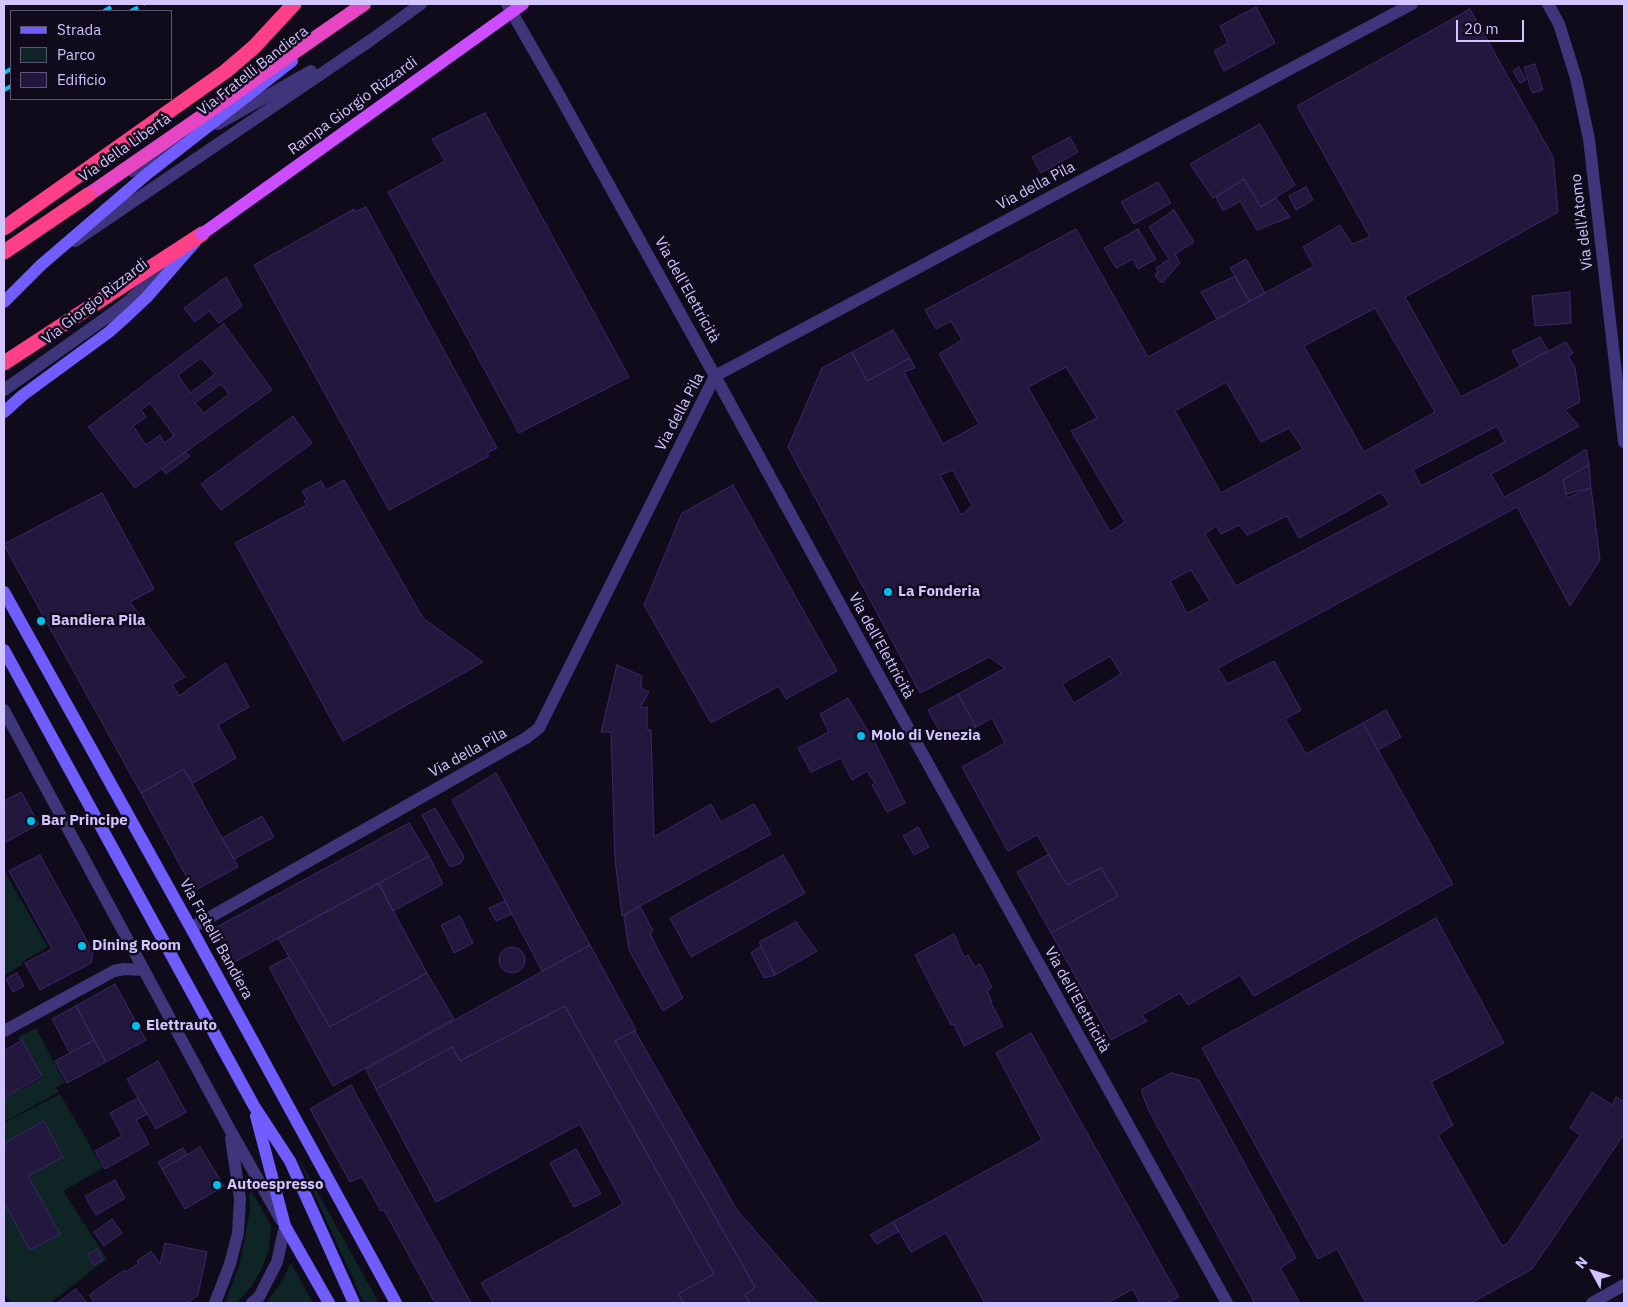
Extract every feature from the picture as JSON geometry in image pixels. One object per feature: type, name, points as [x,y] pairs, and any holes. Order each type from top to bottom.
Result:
[{"type":"highway","points":[[4,228],[226,71],[260,41],[294,4]]},
{"type":"highway","name":"Via della Libertà","points":[[4,252],[365,4]]},
{"type":"highway","points":[[4,363],[202,234]]},
{"type":"main road","name":"Via Fratelli Bandiera","points":[[4,302],[41,264],[140,179],[365,4]]},
{"type":"main road","name":"Rampa Giorgio Rizzardi","points":[[202,234],[523,4]]},
{"type":"main road","points":[[4,412],[23,395],[128,316],[202,234]]},
{"type":"main road","name":"Via Fratelli Bandiera","points":[[4,592],[191,928],[396,1303]]},
{"type":"main road","points":[[4,650],[254,1106],[290,1161],[354,1303]]},
{"type":"main road","points":[[254,1106],[285,1226],[329,1303]]},
{"type":"street","points":[[88,195],[300,78],[420,4]]},
{"type":"street","points":[[41,264],[371,40],[420,4]]},
{"type":"street","name":"Via dell'Elettricità","points":[[507,4],[554,84],[716,376],[880,679],[1227,1303]]},
{"type":"street","name":"Via della Pila","points":[[191,928],[518,743],[539,728],[716,376],[1412,4]]},
{"type":"street","name":"Via dell'Atomo","points":[[1548,4],[1559,24],[1576,78],[1589,139],[1624,442]]},
{"type":"street","name":"Via Giorgio Rizzardi","points":[[4,390],[130,299],[202,234]]},
{"type":"street","points":[[4,710],[229,1128],[285,1226],[277,1262],[259,1296],[252,1303]]},
{"type":"street","points":[[4,1031],[114,971],[124,969],[143,970]]},
{"type":"street","points":[[215,1303],[230,1264],[238,1232],[240,1199],[236,1162],[229,1128]]},
{"type":"street","points":[[1592,1303],[1624,1285]]},
{"type":"green space","points":[[6,874],[48,947],[4,975],[4,875]]},
{"type":"green space","points":[[36,1028],[65,1083],[56,1087],[59,1092],[4,1122],[4,1099],[43,1077],[22,1040],[20,1041],[18,1037]]},
{"type":"green space","points":[[60,1094],[103,1168],[63,1191],[107,1259],[50,1303],[11,1303],[4,1293],[4,1202],[30,1250],[60,1234],[28,1176],[63,1156],[44,1121],[4,1143],[4,1123]]},
{"type":"green space","points":[[295,1152],[379,1303],[364,1303]]},
{"type":"green space","points":[[252,1192],[271,1225],[269,1249],[262,1268],[251,1287],[237,1303],[225,1303],[239,1266],[250,1210],[249,1193]]},
{"type":"green space","points":[[291,1263],[313,1303],[266,1303],[281,1283]]},
{"type":"building","points":[[1256,7],[1275,43],[1224,71],[1214,51],[1228,43],[1220,26]]},
{"type":"building","points":[[1470,9],[1553,157],[1558,212],[1405,297],[1461,397],[1566,342],[1573,353],[1568,356],[1575,368],[1580,402],[1565,410],[1579,426],[1491,474],[1504,497],[1547,474],[1586,449],[1589,465],[1563,480],[1567,498],[1591,488],[1600,560],[1570,606],[1517,507],[1218,668],[1227,684],[1274,661],[1301,710],[1285,719],[1306,754],[1363,723],[1453,884],[1254,996],[1240,975],[1188,1005],[1180,993],[1142,1015],[1147,1021],[1111,1040],[1051,933],[1118,896],[1101,868],[1067,885],[1037,835],[1008,851],[962,767],[1005,743],[992,718],[976,727],[958,694],[1005,668],[989,657],[920,693],[788,447],[822,368],[852,352],[867,381],[910,358],[915,368],[904,372],[943,444],[979,424],[939,354],[962,340],[951,321],[936,329],[925,310],[1076,229],[1148,357],[1314,266],[1303,247],[1340,225],[1352,244],[1370,237],[1297,106]],"holes":[[[1375,308],[1435,412],[1364,452],[1304,346]],[[1066,367],[1097,418],[1071,431],[1125,522],[1110,532],[1028,387]],[[1226,382],[1261,442],[1289,428],[1303,449],[1221,493],[1175,411]],[[1497,426],[1505,442],[1421,486],[1413,470]],[[953,470],[972,506],[961,515],[940,475]],[[1381,492],[1390,505],[1236,586],[1205,534],[1216,526],[1221,534],[1239,525],[1247,535],[1287,516],[1299,538]],[[1191,570],[1210,601],[1187,613],[1170,581]],[[1110,656],[1121,674],[1074,703],[1062,684]]]},
{"type":"building","points":[[1535,64],[1543,90],[1532,93],[1524,67]]},
{"type":"building","points":[[1519,67],[1526,80],[1520,83],[1513,71]]},
{"type":"building","points":[[485,113],[629,377],[519,433],[388,192],[445,161],[432,139]]},
{"type":"building","points":[[1260,124],[1295,185],[1261,207],[1244,179],[1213,198],[1190,164]]},
{"type":"building","points":[[1070,137],[1078,152],[1041,173],[1032,157]]},
{"type":"building","points":[[1244,179],[1261,207],[1276,198],[1290,217],[1257,230],[1240,201],[1223,211],[1216,197]]},
{"type":"building","points":[[1158,182],[1171,203],[1134,224],[1121,202]]},
{"type":"building","points":[[1306,187],[1313,200],[1296,210],[1289,196]]},
{"type":"building","points":[[366,207],[497,448],[487,453],[489,456],[389,510],[254,265],[354,209],[355,212]]},
{"type":"building","points":[[1174,210],[1194,242],[1175,254],[1180,263],[1162,283],[1155,276],[1158,271],[1156,268],[1169,259],[1149,227]]},
{"type":"building","points":[[1138,229],[1156,259],[1138,269],[1133,259],[1116,268],[1104,248]]},
{"type":"building","points":[[1246,259],[1265,293],[1250,301],[1230,268]]},
{"type":"building","points":[[1235,276],[1249,302],[1217,319],[1201,292]]},
{"type":"building","points":[[226,277],[242,306],[219,323],[209,311],[195,322],[184,308]]},
{"type":"building","points":[[1570,292],[1571,323],[1535,326],[1532,296]]},
{"type":"building","points":[[224,324],[272,390],[135,488],[88,427]],"holes":[[[201,358],[215,374],[190,393],[178,375]],[[221,384],[229,394],[204,413],[195,403]],[[150,403],[174,436],[164,443],[160,435],[146,445],[133,426],[146,417],[141,410]]]},
{"type":"building","points":[[893,330],[910,358],[867,381],[852,352]]},
{"type":"building","points":[[1540,337],[1548,351],[1520,366],[1512,351]]},
{"type":"building","points":[[293,416],[312,443],[221,510],[201,484]]},
{"type":"building","points":[[185,452],[190,456],[166,474],[162,469]]},
{"type":"building","points":[[1589,465],[1591,488],[1566,494],[1563,480]]},
{"type":"building","points":[[344,480],[423,618],[483,662],[343,741],[235,543],[307,505],[304,501],[307,499],[302,491],[321,481],[326,490]]},
{"type":"building","points":[[733,485],[837,671],[786,699],[779,686],[711,723],[644,605],[682,513]]},
{"type":"building","points":[[102,493],[154,589],[130,602],[185,677],[172,684],[179,696],[225,663],[249,707],[218,725],[236,758],[193,783],[184,769],[141,793],[4,545]]},
{"type":"building","points":[[617,665],[642,676],[641,688],[649,692],[640,708],[647,707],[647,729],[651,730],[654,837],[711,804],[721,822],[754,804],[771,834],[622,916],[615,859],[611,732],[601,732]]},
{"type":"building","points":[[958,694],[976,727],[946,743],[928,710]]},
{"type":"building","points":[[848,698],[874,741],[905,803],[887,812],[872,785],[875,783],[867,771],[852,780],[841,758],[811,772],[798,748],[829,732],[820,714]]},
{"type":"building","points":[[1386,710],[1401,737],[1378,750],[1363,723]]},
{"type":"building","points":[[184,769],[238,867],[194,891],[141,793]]},
{"type":"building","points":[[496,773],[590,945],[542,971],[452,800]]},
{"type":"building","points":[[21,792],[39,824],[4,843],[4,801]]},
{"type":"building","points":[[435,808],[464,857],[461,863],[450,867],[422,815]]},
{"type":"building","points":[[262,816],[274,837],[234,859],[222,838]]},
{"type":"building","points":[[409,823],[429,856],[231,964],[213,929]]},
{"type":"building","points":[[918,827],[929,847],[914,855],[903,836]]},
{"type":"building","points":[[1049,854],[1067,885],[1101,868],[1118,896],[1051,933],[1017,872]]},
{"type":"building","points":[[40,855],[93,952],[91,963],[40,990],[25,963],[52,949],[9,871]]},
{"type":"building","points":[[783,855],[805,893],[691,957],[670,918]]},
{"type":"building","points":[[429,856],[443,884],[393,911],[379,883]]},
{"type":"building","points":[[378,883],[427,973],[330,1027],[278,938]]},
{"type":"building","points":[[505,901],[512,914],[496,921],[489,908]]},
{"type":"building","points":[[640,906],[653,931],[650,934],[683,998],[663,1011],[629,950],[624,916]]},
{"type":"building","points":[[460,916],[473,943],[454,953],[441,925]]},
{"type":"building","points":[[1436,918],[1504,1043],[1431,1082],[1453,1125],[1438,1135],[1502,1246],[1508,1243],[1580,1135],[1570,1128],[1592,1092],[1612,1105],[1616,1097],[1624,1102],[1624,1134],[1532,1269],[1471,1303],[1366,1303],[1337,1249],[1318,1259],[1202,1048]]},
{"type":"building","points":[[796,922],[817,951],[775,975],[759,942]]},
{"type":"building","points":[[954,934],[964,957],[968,955],[975,967],[980,964],[992,987],[987,991],[991,1003],[1003,1026],[964,1046],[954,1024],[951,1025],[915,955]]},
{"type":"building","points":[[590,945],[636,1030],[615,1041],[755,1287],[745,1295],[749,1301],[745,1303],[684,1303],[678,1294],[714,1274],[565,1006],[460,1061],[452,1047],[376,1089],[366,1069]]},
{"type":"building","points":[[761,946],[775,975],[764,978],[751,953]]},
{"type":"building","points":[[512,947],[521,951],[525,960],[521,969],[512,973],[503,969],[499,960],[503,951]]},
{"type":"building","points":[[289,957],[330,1027],[427,973],[454,1019],[333,1086],[269,967]]},
{"type":"building","points":[[17,973],[24,986],[13,992],[6,979]]},
{"type":"building","points":[[115,984],[146,1040],[106,1062],[76,1006]]},
{"type":"building","points":[[76,1006],[94,1040],[70,1053],[52,1019]]},
{"type":"building","points":[[565,1006],[714,1274],[678,1294],[684,1303],[493,1303],[481,1283],[623,1204],[580,1124],[436,1202],[376,1089],[452,1047],[460,1061]]},
{"type":"building","points":[[635,1031],[737,1210],[818,1303],[745,1303],[749,1301],[745,1295],[755,1287],[615,1041]]},
{"type":"building","points":[[1031,1033],[1179,1297],[1167,1303],[1140,1303],[1133,1289],[1107,1303],[985,1303],[946,1233],[911,1252],[893,1222],[1042,1140],[996,1053]]},
{"type":"building","points":[[22,1040],[42,1076],[4,1098],[4,1051]]},
{"type":"building","points":[[94,1040],[106,1062],[67,1083],[55,1061]]},
{"type":"building","points":[[158,1061],[186,1112],[156,1129],[127,1079]]},
{"type":"building","points":[[1171,1073],[1199,1080],[1296,1258],[1280,1268],[1300,1303],[1255,1303],[1148,1109],[1141,1090]]},
{"type":"building","points":[[351,1085],[471,1303],[435,1303],[384,1210],[381,1211],[362,1177],[350,1182],[310,1109]]},
{"type":"building","points":[[138,1098],[147,1114],[136,1120],[149,1144],[105,1169],[95,1151],[122,1136],[110,1113]]},
{"type":"building","points":[[44,1121],[63,1157],[28,1176],[60,1234],[30,1250],[4,1202],[4,1143]]},
{"type":"building","points":[[200,1147],[224,1186],[185,1209],[162,1169]]},
{"type":"building","points":[[183,1148],[187,1155],[162,1169],[158,1162]]},
{"type":"building","points":[[576,1149],[601,1194],[574,1207],[550,1163]]},
{"type":"building","points":[[115,1180],[125,1198],[96,1215],[85,1196]]},
{"type":"building","points":[[112,1219],[122,1233],[104,1246],[94,1232]]},
{"type":"building","points":[[893,1222],[899,1231],[877,1244],[870,1235]]},
{"type":"building","points":[[165,1243],[207,1252],[198,1295],[187,1303],[95,1303],[89,1295],[124,1270],[126,1272],[139,1263],[137,1261],[151,1251],[160,1264]]},
{"type":"building","points":[[97,1249],[103,1260],[94,1265],[88,1254]]},
{"type":"building","points":[[76,1289],[87,1303],[57,1303]]},
{"type":"railway","points":[[106,10],[116,4]]},
{"type":"railway","points":[[133,10],[144,4]]},
{"type":"railway","points":[[4,73],[10,70]]},
{"type":"railway","points":[[4,90],[10,87]]},
{"type":"place","name":"La Fonderia","points":[[888,592]]},
{"type":"place","name":"Bandiera Pila","points":[[41,621]]},
{"type":"place","name":"Molo di Venezia","points":[[861,736]]},
{"type":"place","name":"Bar Principe","points":[[31,821]]},
{"type":"place","name":"Dining Room","points":[[82,946]]},
{"type":"place","name":"Elettrauto","points":[[136,1026]]},
{"type":"place","name":"Autoespresso","points":[[217,1185]]}]
